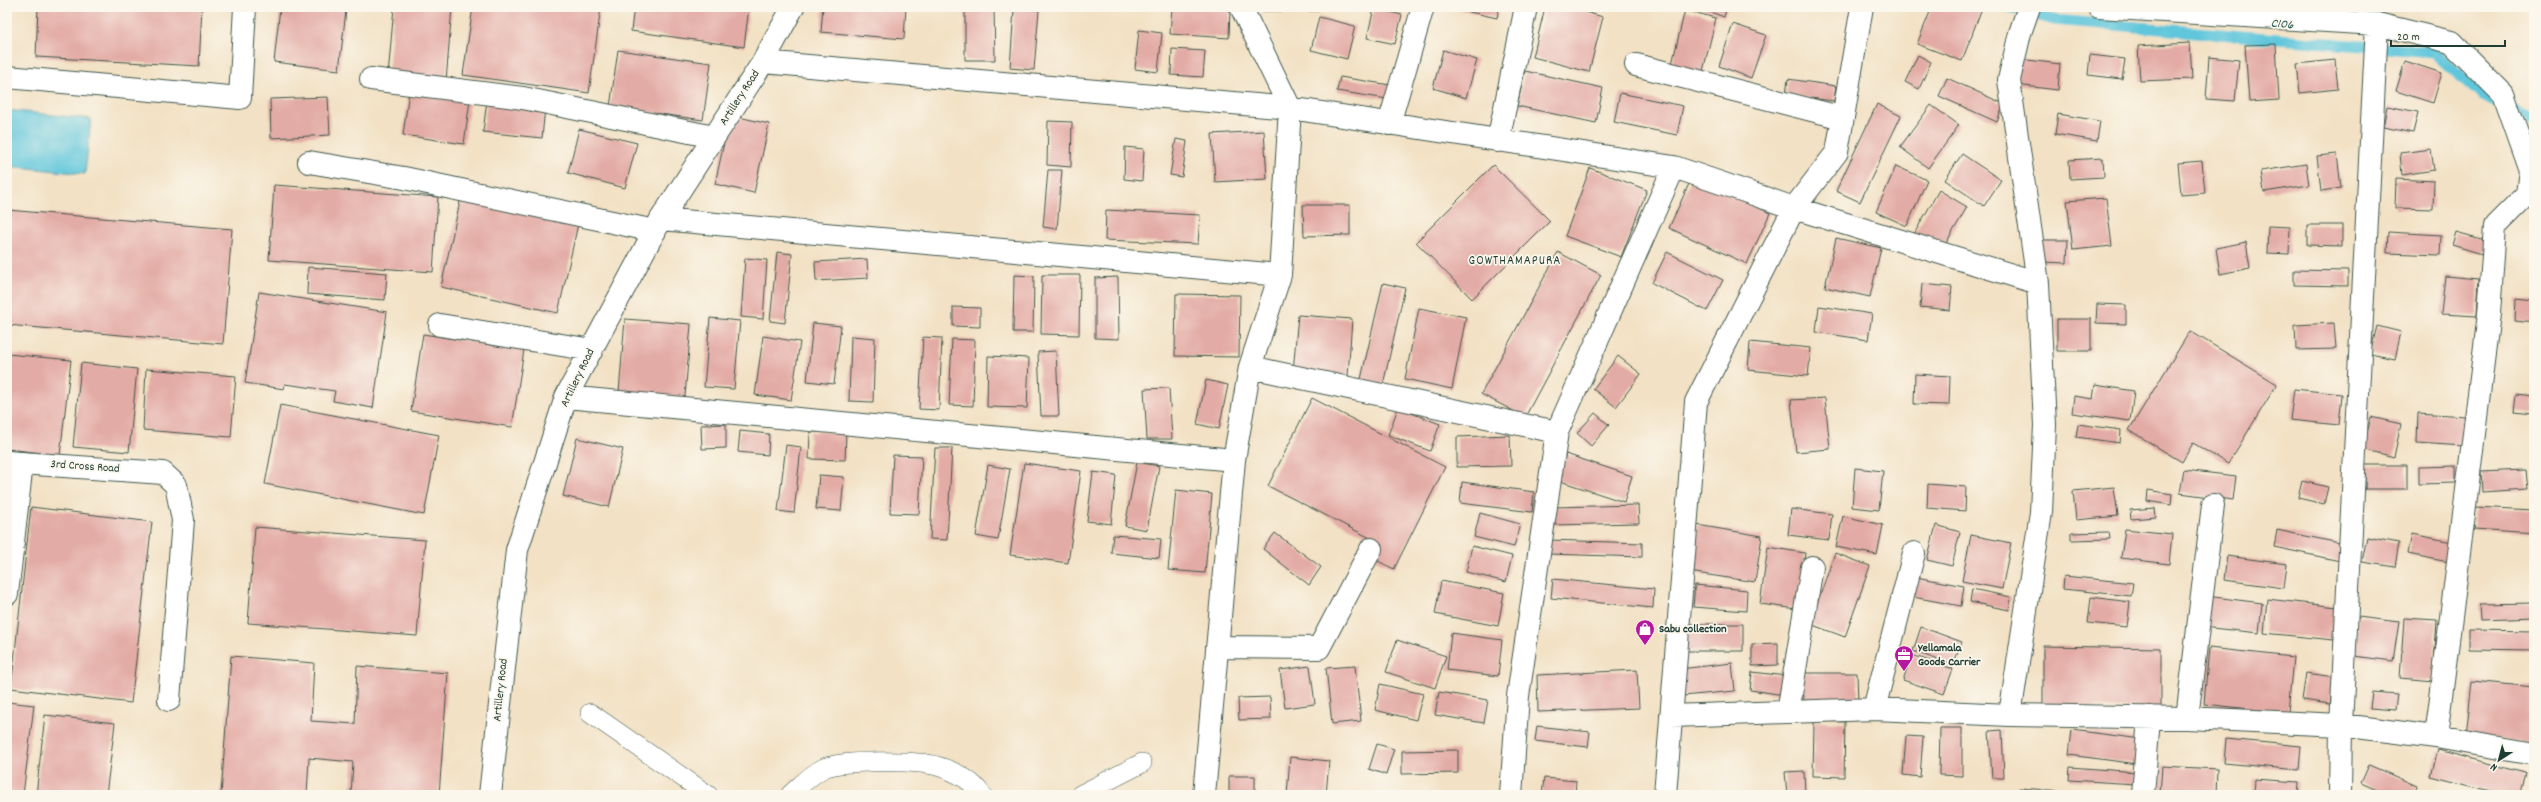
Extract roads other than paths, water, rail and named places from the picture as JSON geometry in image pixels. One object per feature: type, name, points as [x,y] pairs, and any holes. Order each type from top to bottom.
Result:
[{"type":"street","points":[[7,77],[240,98],[246,7]]},
{"type":"street","name":"Artillery Road","points":[[490,795],[517,550],[566,397],[658,225],[763,62],[793,7]]},
{"type":"street","points":[[1204,795],[1234,460],[1250,367],[1280,276],[1290,108],[1241,7]]},
{"type":"street","points":[[1389,124],[1423,7]]},
{"type":"street","points":[[1498,141],[1526,7]]},
{"type":"street","points":[[1665,795],[1696,402],[1794,208],[1837,152],[1862,7]]},
{"type":"street","points":[[2010,715],[2041,512],[2045,425],[2038,283],[2009,80],[2020,33],[2029,7]]},
{"type":"street","points":[[2099,7],[2377,24],[2451,42],[2503,94],[2530,170],[2527,194],[2495,226],[2489,314],[2436,737]]},
{"type":"street","points":[[2340,795],[2341,725],[2377,24]]},
{"type":"street","points":[[763,62],[1290,108],[1674,167],[1794,208],[2038,283]]},
{"type":"street","points":[[1636,65],[1843,118]]},
{"type":"street","points":[[371,79],[523,98],[714,137]]},
{"type":"street","points":[[309,162],[658,225],[1280,276]]},
{"type":"street","points":[[1511,795],[1518,696],[1557,432],[1674,167]]},
{"type":"street","points":[[440,325],[592,350]]},
{"type":"street","points":[[1250,367],[1557,432]]},
{"type":"street","points":[[566,397],[1234,460]]},
{"type":"street","points":[[7,594],[15,463]]},
{"type":"street","name":"3rd Cross Road","points":[[15,463],[163,473],[176,485],[183,520],[169,700]]},
{"type":"street","points":[[2186,718],[2212,505]]},
{"type":"street","points":[[1217,647],[1319,648],[1371,549]]},
{"type":"street","points":[[1874,709],[1914,552]]},
{"type":"street","points":[[1788,712],[1812,567]]},
{"type":"street","points":[[1671,716],[1874,709],[2010,715],[2186,718],[2341,725],[2436,737],[2534,754]]},
{"type":"street","points":[[2143,795],[2149,717]]},
{"type":"lane","points":[[590,713],[708,795]]},
{"type":"lane","points":[[790,795],[824,768],[849,763],[935,765],[958,773],[982,795]]},
{"type":"lane","points":[[1080,795],[1142,764]]},
{"type":"water","points":[[7,110],[91,119],[85,174],[7,166]]},
{"type":"waterway","name":"C106","points":[[2009,7],[2054,20],[2433,52],[2483,96],[2534,120]]},
{"type":"place","name":"Sabu collection","points":[[1645,646]]},
{"type":"place","name":"Yellamala Goods Carrier","points":[[1904,672]]},
{"type":"district","name":"GOWTHAMAPURA","points":[[1515,261]]}]
